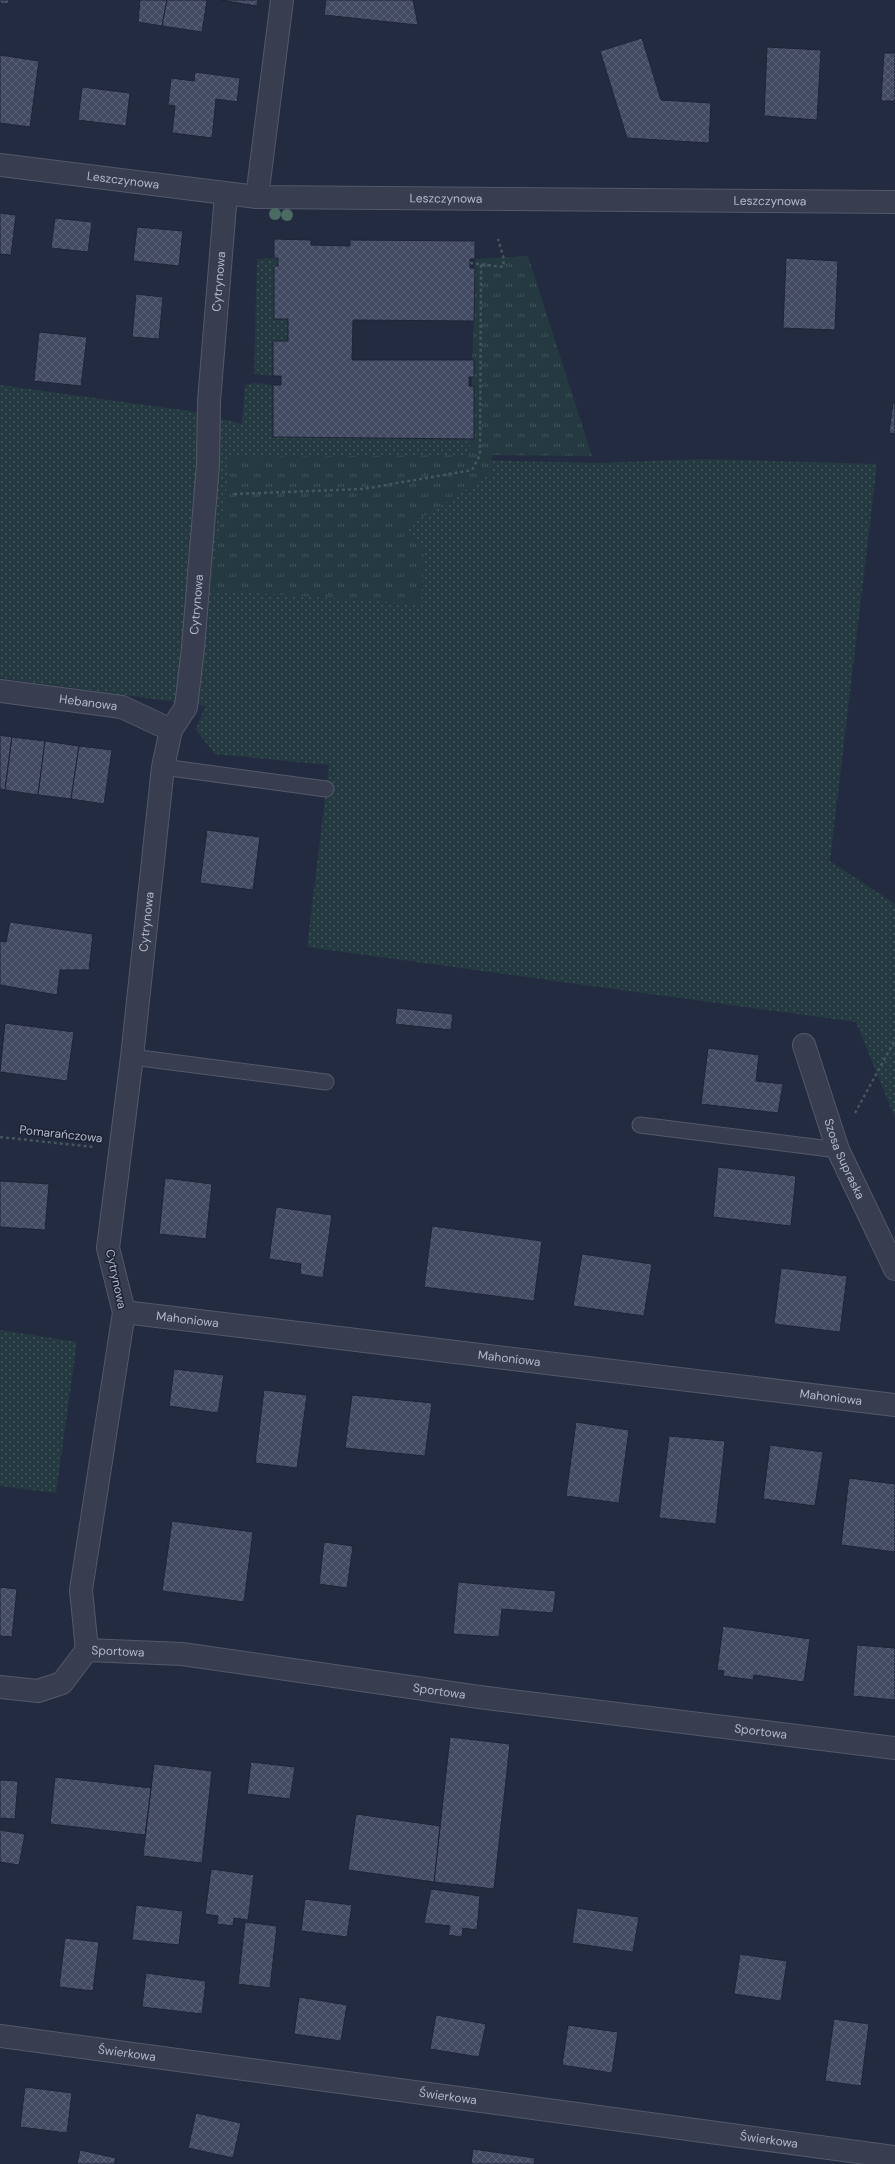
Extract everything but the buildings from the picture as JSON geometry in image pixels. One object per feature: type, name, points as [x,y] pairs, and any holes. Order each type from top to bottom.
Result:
[{"type":"street","points":[[257,197],[282,0]]},
{"type":"street","name":"Leszczynowa","points":[[0,165],[257,197],[895,202]]},
{"type":"street","name":"Cytrynowa","points":[[87,1650],[81,1590],[124,1312],[108,1248],[132,1057],[163,768],[172,730],[186,707],[193,648],[208,464],[209,400],[226,194]]},
{"type":"street","name":"Hebanowa","points":[[0,691],[122,707],[172,730]]},
{"type":"street","name":"Szosa Supraska","points":[[804,1045],[837,1148],[895,1269]]},
{"type":"street","name":"Mahoniowa","points":[[124,1312],[895,1405]]},
{"type":"street","name":"Sportowa","points":[[0,1687],[38,1691],[62,1683],[87,1650],[182,1654],[479,1697],[895,1748]]},
{"type":"street","name":"Świerkowa","points":[[0,2036],[895,2157]]},
{"type":"lane","points":[[163,768],[326,789]]},
{"type":"lane","points":[[132,1057],[326,1082]]},
{"type":"lane","points":[[640,1125],[837,1148]]},
{"type":"path","points":[[470,263],[503,267],[504,259],[498,239]]},
{"type":"path","points":[[233,494],[363,489],[472,470],[480,455],[481,264]]},
{"type":"path","points":[[837,1148],[895,1040]]},
{"type":"path","name":"Pomarańczowa","points":[[0,1137],[120,1149]]},
{"type":"green space","points":[[528,256],[592,456],[492,455],[491,474],[405,528],[424,548],[421,604],[209,590],[226,494],[229,457],[470,455],[475,259]]},
{"type":"green space","points":[[278,258],[278,266],[274,266],[274,319],[288,319],[288,341],[273,342],[273,376],[254,374],[257,259]]},
{"type":"green space","points":[[254,383],[273,385],[273,437],[471,438],[470,455],[465,455],[464,460],[598,463],[703,459],[877,464],[830,861],[895,904],[895,1118],[856,1022],[307,947],[329,765],[215,754],[196,730],[205,706],[0,678],[0,385],[189,411],[242,424],[245,385]]},
{"type":"green space","points":[[0,1330],[77,1342],[56,1493],[0,1486]]}]
